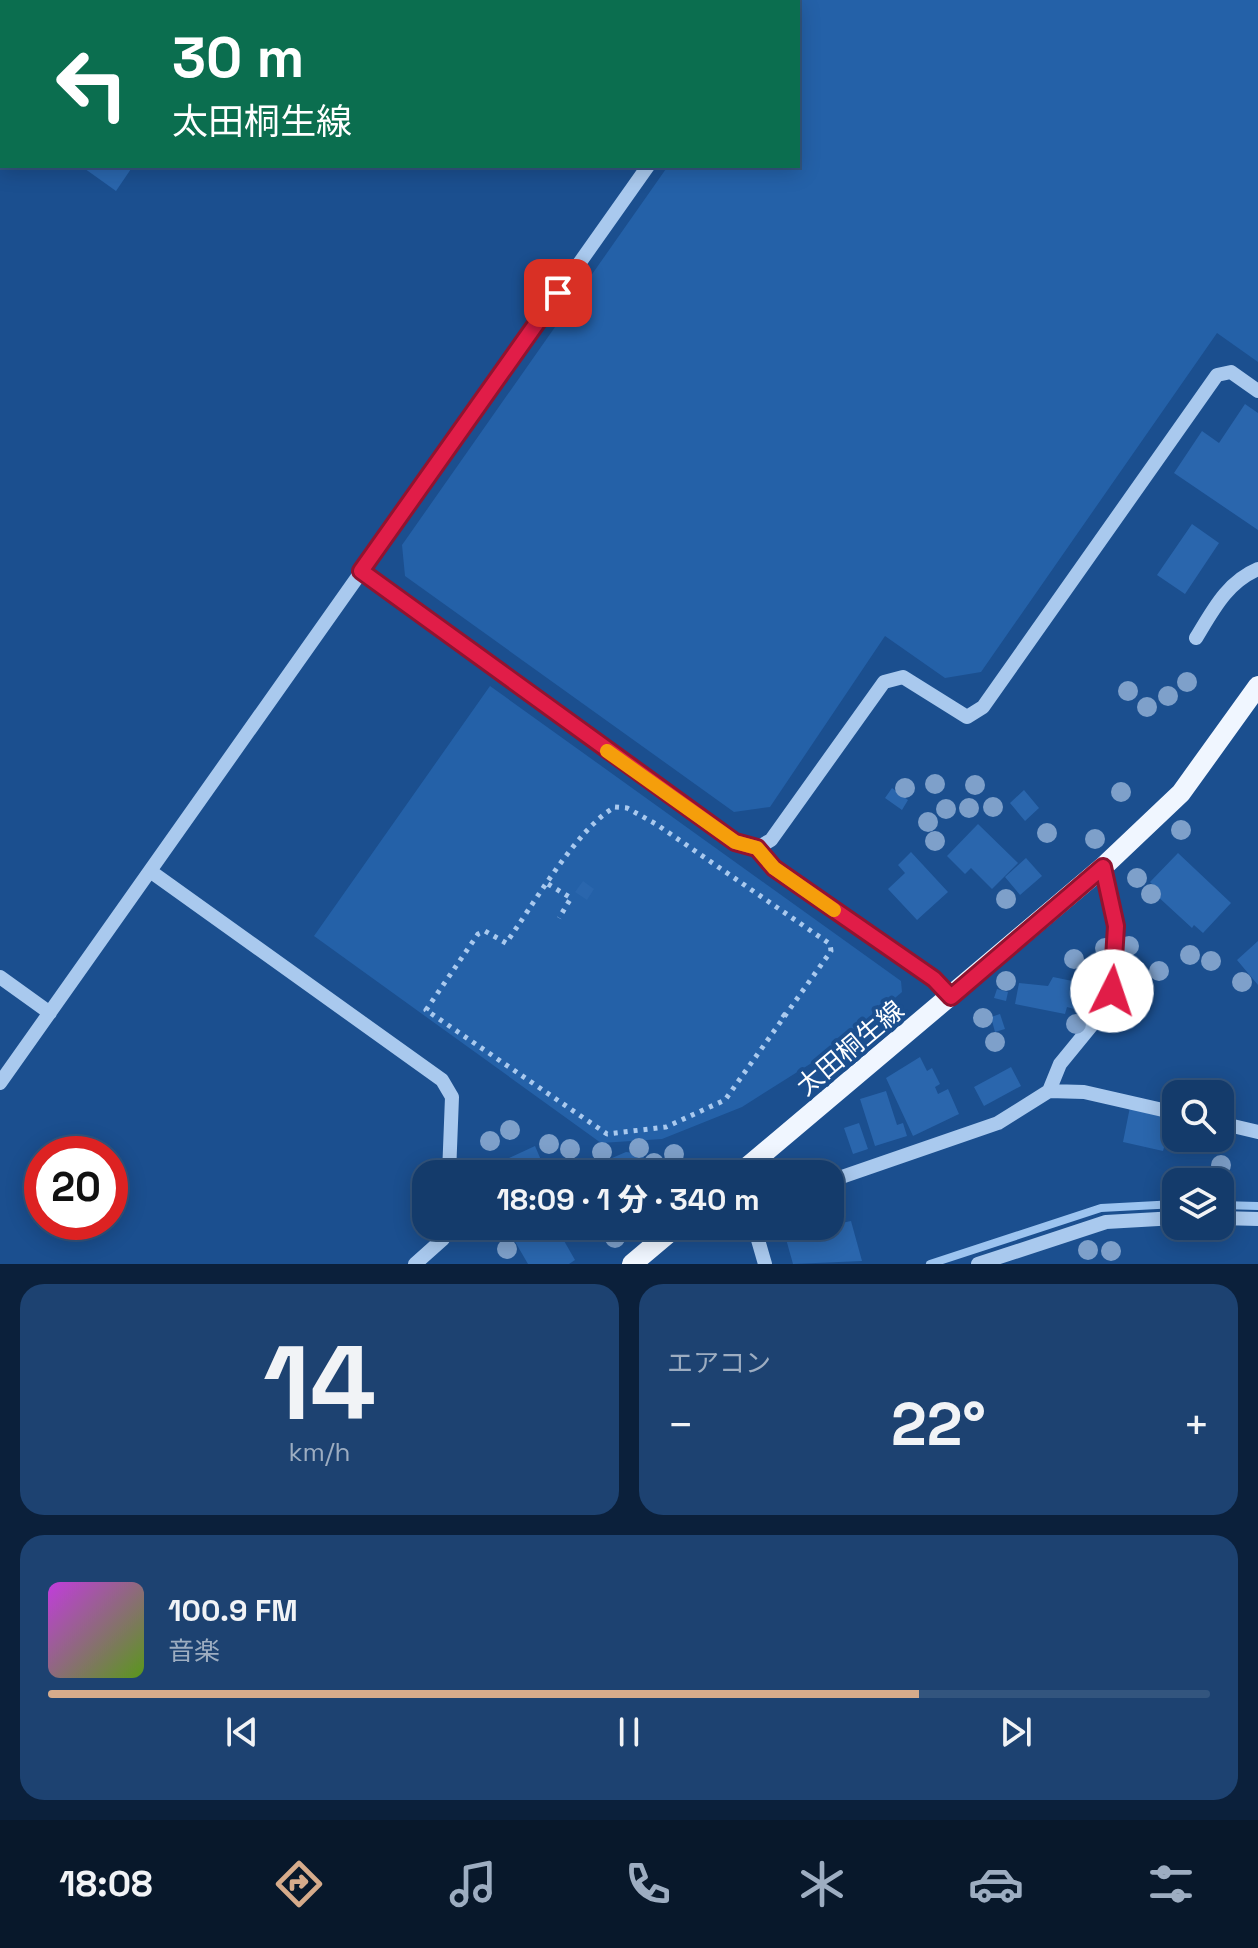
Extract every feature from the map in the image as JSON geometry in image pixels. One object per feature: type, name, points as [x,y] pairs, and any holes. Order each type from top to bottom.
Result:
[{"type":"main road","name":"太田桐生線","points":[[756,1160],[1103,867],[1181,793],[1258,686]]},
{"type":"main road","points":[[632,1264],[660,1240]]},
{"type":"street","points":[[0,1083],[647,168]]},
{"type":"street","points":[[361,571],[723,833],[745,847],[757,848],[771,840],[884,682],[903,677],[958,714],[975,714],[1217,375],[1231,372],[1258,391]]},
{"type":"street","points":[[1196,638],[1223,595],[1240,577],[1258,569]]},
{"type":"street","points":[[757,848],[774,868],[934,979],[951,997]]},
{"type":"street","points":[[1049,1091],[1060,1064],[1105,1009],[1112,991],[1116,926],[1103,867]]},
{"type":"street","points":[[150,871],[435,1073],[448,1087],[452,1097],[450,1160]]},
{"type":"street","points":[[0,977],[50,1013]]},
{"type":"street","points":[[844,1176],[998,1123],[1049,1091],[1084,1092],[1162,1110]]},
{"type":"street","points":[[1234,1126],[1258,1132]]},
{"type":"street","points":[[978,1264],[1106,1222],[1162,1218]]},
{"type":"street","points":[[1234,1218],[1258,1219]]},
{"type":"street","points":[[415,1264],[442,1240]]},
{"type":"street","points":[[758,1240],[765,1264]]},
{"type":"path","points":[[615,807],[627,808],[656,824],[830,944],[831,951],[725,1100],[666,1127],[601,1132],[426,1010],[478,934],[485,931],[506,943],[548,884],[603,814],[615,807]]},
{"type":"path","points":[[548,884],[571,898],[559,918]]},
{"type":"shaded area","points":[[800,0],[1258,0],[1258,362],[1217,333],[981,672],[945,678],[885,636],[770,807],[734,812],[405,576],[402,545],[667,168],[800,168]]},
{"type":"shaded area","points":[[490,686],[901,981],[902,992],[837,1047],[742,1107],[662,1139],[601,1143],[314,936]]},
{"type":"building","points":[[84,168],[132,168],[116,191]]},
{"type":"building","points":[[1245,404],[1258,413],[1258,530],[1174,473],[1202,431],[1219,443]]},
{"type":"building","points":[[1192,524],[1219,543],[1185,594],[1157,575]]},
{"type":"building","points":[[892,788],[908,800],[902,810],[885,798]]},
{"type":"building","points":[[1024,790],[1039,808],[1025,821],[1010,803]]},
{"type":"building","points":[[978,824],[1018,863],[992,889],[971,868],[965,874],[947,856]]},
{"type":"building","points":[[911,852],[948,892],[917,920],[888,889],[905,873],[898,865]]},
{"type":"building","points":[[1178,853],[1231,903],[1203,933],[1194,925],[1192,928],[1155,894],[1159,891],[1150,882]]},
{"type":"building","points":[[1026,858],[1042,876],[1020,895],[1005,877]]},
{"type":"building","points":[[583,881],[594,889],[587,900],[575,892]]},
{"type":"building","points":[[1258,941],[1258,985],[1237,960]]},
{"type":"building","points":[[1053,977],[1082,983],[1074,1009],[1067,1007],[1065,1014],[1015,1004],[1019,983],[1048,986]]},
{"type":"building","points":[[997,989],[1008,992],[1006,1001],[994,998]]},
{"type":"building","points":[[1000,1014],[1005,1029],[995,1032],[991,1017]]},
{"type":"building","points":[[920,1057],[927,1071],[932,1068],[940,1084],[935,1087],[938,1094],[948,1089],[959,1114],[913,1136],[886,1078]]},
{"type":"building","points":[[1011,1067],[1021,1086],[984,1106],[974,1087]]},
{"type":"building","points":[[886,1091],[897,1125],[903,1123],[907,1136],[875,1146],[860,1099]]},
{"type":"building","points":[[1130,1107],[1162,1115],[1162,1151],[1123,1142]]},
{"type":"building","points":[[859,1123],[868,1149],[853,1154],[844,1128]]},
{"type":"building","points":[[535,1146],[541,1160],[505,1160]]},
{"type":"building","points":[[626,1152],[642,1154],[645,1160],[607,1160]]},
{"type":"building","points":[[851,1221],[862,1261],[793,1264],[786,1240],[844,1240],[844,1222]]},
{"type":"building","points":[[514,1240],[564,1240],[575,1260],[569,1264],[528,1264]]},
{"type":"waterway","points":[[930,1264],[1101,1208],[1162,1205]]},
{"type":"waterway","points":[[1234,1205],[1258,1206]]},
{"type":"slow traffic","points":[[607,751],[735,842],[757,848],[774,868],[834,910]]},
{"type":"route","points":[[558,293],[361,571],[735,842],[757,848],[774,868],[934,979],[951,997],[1103,867],[1116,926],[1112,991]]}]
